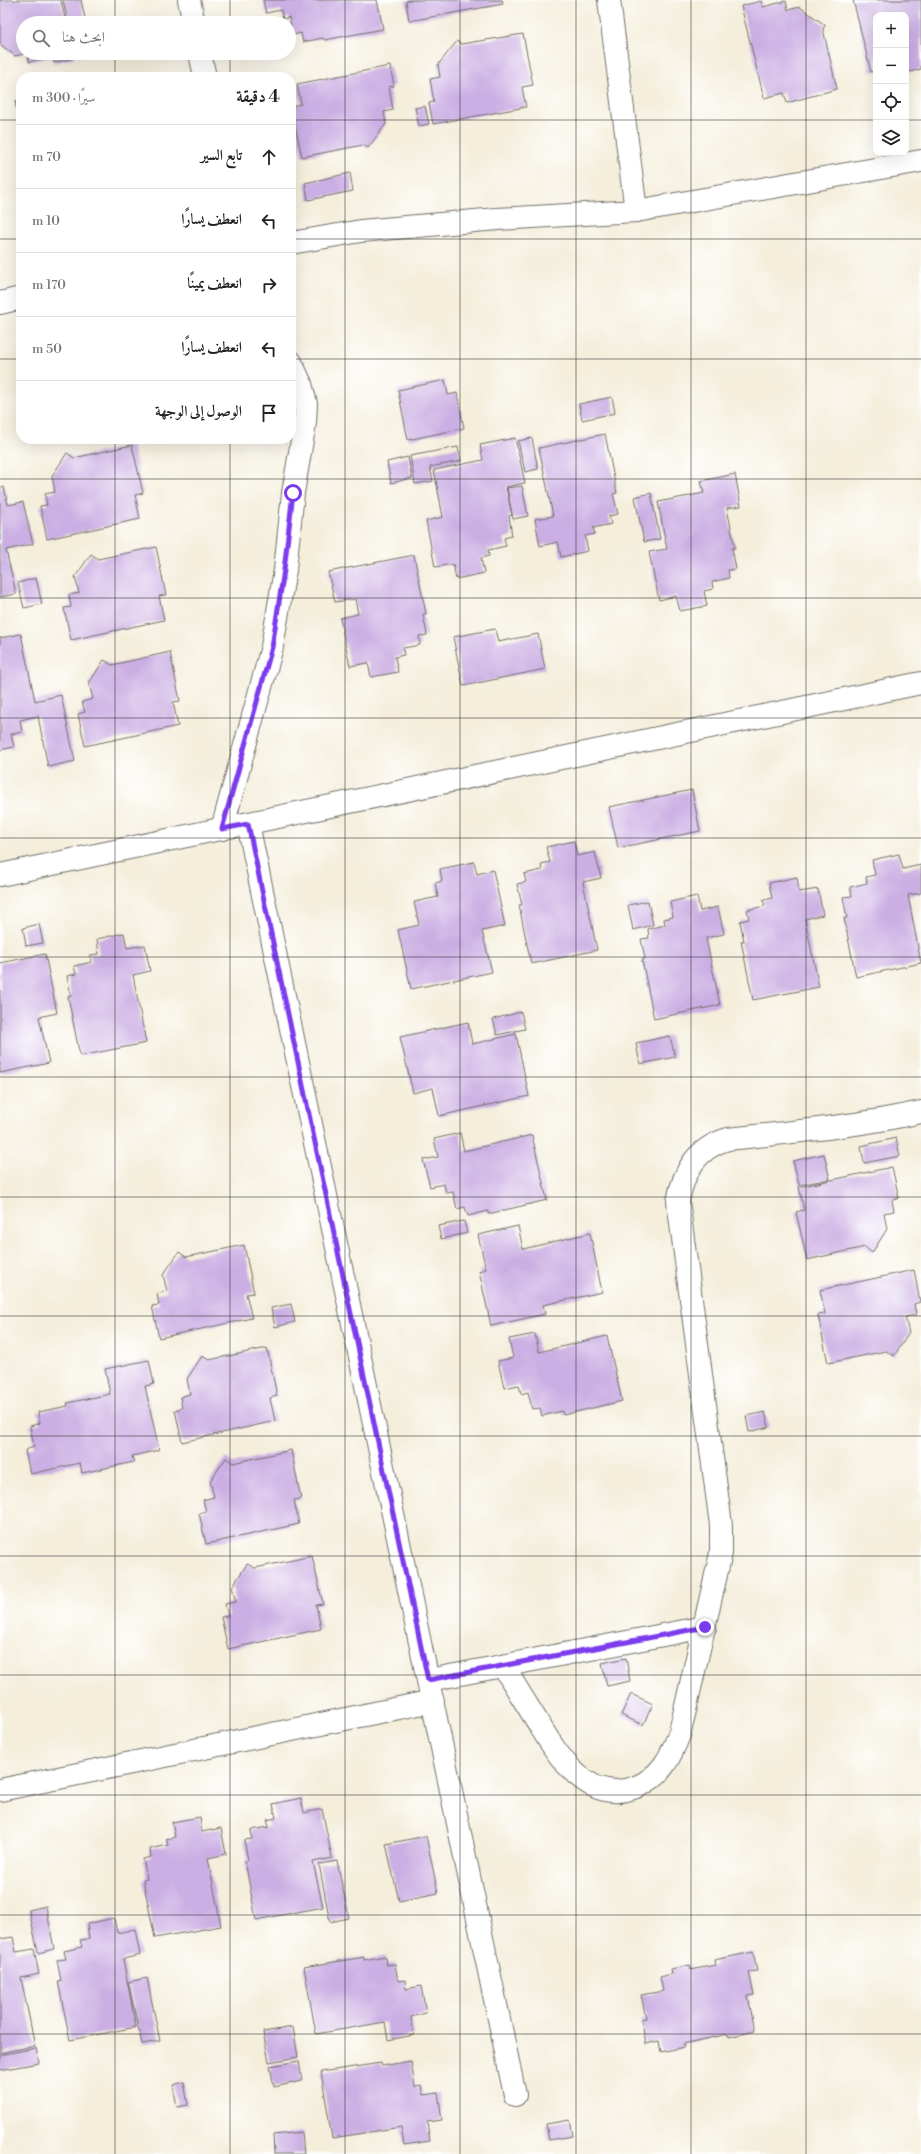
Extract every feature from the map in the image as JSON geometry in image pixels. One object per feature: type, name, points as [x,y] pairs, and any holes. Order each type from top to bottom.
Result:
[{"type":"street","points":[[189,0],[192,16]]},
{"type":"street","points":[[608,0],[636,211]]},
{"type":"street","points":[[201,60],[204,72]]},
{"type":"street","points":[[296,243],[361,231],[497,218],[636,211],[921,161]]},
{"type":"street","points":[[0,303],[16,299]]},
{"type":"street","points":[[222,829],[272,647],[284,570],[293,493],[305,422],[306,404],[301,384],[296,373]]},
{"type":"street","points":[[0,875],[921,683]]},
{"type":"street","points":[[248,824],[515,2095]]},
{"type":"street","points":[[503,1666],[560,1758],[572,1772],[588,1783],[601,1788],[628,1790],[647,1782],[663,1769],[673,1751],[680,1732],[721,1553],[721,1525],[678,1201],[682,1182],[691,1165],[707,1148],[716,1142],[728,1138],[831,1127],[921,1112]]},
{"type":"street","points":[[428,1680],[705,1627]]},
{"type":"street","points":[[0,1790],[433,1701]]},
{"type":"building","points":[[0,0],[61,0],[64,16],[16,16],[16,56],[0,44]]},
{"type":"building","points":[[63,0],[81,0],[85,16],[67,16]]},
{"type":"building","points":[[263,0],[377,0],[383,29],[324,40],[323,38],[303,42],[301,33],[296,34],[296,16],[282,16],[281,10],[266,13]]},
{"type":"building","points":[[502,0],[503,4],[409,21],[406,1]]},
{"type":"building","points":[[853,0],[921,0],[921,69],[909,72],[909,12],[873,12],[873,72],[871,72]]},
{"type":"building","points":[[761,1],[763,7],[786,1],[788,10],[800,7],[825,25],[823,29],[837,89],[787,103],[784,93],[764,98],[741,6]]},
{"type":"building","points":[[523,34],[533,85],[522,87],[526,107],[433,124],[429,103],[434,102],[430,79],[440,77],[438,65],[457,41],[461,44]]},
{"type":"building","points":[[29,60],[39,60],[29,62]]},
{"type":"building","points":[[54,60],[66,60],[54,63]]},
{"type":"building","points":[[390,66],[394,86],[389,87],[393,110],[384,112],[386,124],[368,148],[363,145],[302,157],[296,129],[296,105],[301,104],[297,84]]},
{"type":"building","points":[[425,106],[429,124],[419,126],[415,108]]},
{"type":"building","points":[[350,173],[353,191],[308,200],[305,183]]},
{"type":"building","points":[[445,380],[448,395],[457,393],[464,428],[408,440],[398,390]]},
{"type":"building","points":[[612,397],[615,413],[582,420],[579,404]]},
{"type":"building","points":[[605,434],[617,493],[613,494],[618,514],[609,516],[611,524],[593,528],[595,534],[585,536],[588,551],[561,557],[558,542],[540,546],[535,519],[553,516],[539,448]]},
{"type":"building","points":[[515,438],[525,483],[506,487],[512,515],[509,516],[512,536],[504,538],[506,546],[488,550],[489,556],[481,558],[484,573],[456,579],[453,564],[435,567],[426,521],[443,517],[434,470],[483,460],[480,445]]},
{"type":"building","points":[[532,438],[538,469],[525,472],[518,441]]},
{"type":"building","points":[[132,445],[143,493],[135,495],[140,519],[47,539],[40,506],[47,505],[45,494],[55,492],[52,476],[67,453],[74,458]]},
{"type":"building","points":[[458,447],[461,461],[430,467],[433,481],[415,484],[410,456]]},
{"type":"building","points":[[408,457],[412,478],[391,483],[387,462]]},
{"type":"building","points":[[735,474],[741,506],[727,508],[735,548],[732,548],[736,569],[728,570],[729,578],[712,582],[713,589],[704,591],[707,606],[680,611],[676,596],[659,600],[649,552],[667,549],[658,502],[704,493],[701,481]]},
{"type":"building","points":[[522,486],[528,516],[513,519],[507,488]]},
{"type":"building","points":[[4,487],[8,505],[23,502],[33,544],[6,550],[16,594],[0,597],[0,488]]},
{"type":"building","points":[[651,493],[660,539],[644,542],[635,497]]},
{"type":"building","points":[[156,547],[166,595],[159,596],[164,620],[71,640],[64,608],[71,607],[69,595],[79,593],[75,577],[91,554],[98,559]]},
{"type":"building","points":[[414,555],[426,614],[423,614],[427,635],[419,636],[420,645],[403,648],[404,655],[395,657],[398,672],[371,677],[368,663],[350,666],[340,618],[358,614],[355,599],[335,602],[328,572]]},
{"type":"building","points":[[36,578],[42,604],[24,608],[18,583]]},
{"type":"building","points":[[495,629],[498,642],[538,634],[545,669],[463,686],[453,637]]},
{"type":"building","points":[[21,634],[35,701],[61,695],[75,761],[48,767],[38,716],[20,720],[22,732],[11,734],[14,747],[0,750],[0,638]]},
{"type":"building","points":[[170,652],[180,701],[173,702],[178,726],[85,746],[78,714],[85,712],[82,702],[93,699],[89,683],[104,660],[112,665]]},
{"type":"building","points":[[692,790],[700,831],[618,848],[609,807]]},
{"type":"building","points":[[574,841],[577,856],[595,852],[601,878],[583,882],[597,950],[531,964],[519,905],[522,905],[517,884],[526,882],[524,874],[542,870],[541,864],[550,862],[546,847]]},
{"type":"building","points":[[899,854],[903,869],[921,865],[921,893],[908,895],[921,963],[856,977],[844,918],[847,918],[843,897],[852,896],[850,887],[867,883],[866,877],[875,875],[872,860]]},
{"type":"building","points":[[474,862],[477,874],[493,870],[505,926],[482,931],[492,972],[411,989],[398,930],[419,925],[414,902],[438,897],[435,883],[442,881],[440,869]]},
{"type":"building","points":[[797,877],[799,892],[818,889],[823,915],[805,919],[819,987],[753,1000],[741,941],[744,941],[740,921],[749,919],[747,910],[765,906],[763,900],[772,898],[769,883]]},
{"type":"building","points":[[697,896],[700,911],[718,907],[724,934],[706,938],[720,1005],[654,1019],[642,960],[645,959],[641,939],[649,938],[648,929],[665,925],[664,919],[673,917],[670,902]]},
{"type":"building","points":[[648,901],[653,925],[633,930],[628,905]]},
{"type":"building","points":[[39,924],[43,943],[26,946],[23,928]]},
{"type":"building","points":[[124,933],[127,948],[145,945],[150,971],[133,975],[146,1043],[80,1056],[68,997],[71,996],[67,976],[76,974],[74,966],[92,962],[90,955],[99,954],[97,939]]},
{"type":"building","points":[[45,954],[57,1013],[39,1017],[49,1063],[0,1073],[0,963]]},
{"type":"building","points":[[521,1012],[525,1029],[497,1035],[493,1019]]},
{"type":"building","points":[[468,1022],[472,1044],[516,1034],[529,1096],[439,1116],[433,1088],[413,1093],[400,1037]]},
{"type":"building","points":[[670,1036],[675,1057],[640,1064],[636,1043]]},
{"type":"building","points":[[460,1133],[464,1151],[532,1135],[547,1200],[488,1214],[488,1211],[468,1216],[465,1207],[457,1209],[453,1192],[446,1193],[444,1184],[430,1187],[423,1160],[438,1157],[434,1139]]},
{"type":"building","points":[[896,1138],[900,1156],[864,1163],[861,1146]]},
{"type":"building","points":[[824,1154],[830,1179],[799,1185],[793,1161]]},
{"type":"building","points":[[892,1167],[899,1198],[892,1200],[894,1211],[884,1213],[887,1229],[872,1253],[865,1247],[807,1260],[796,1212],[804,1210],[799,1187]]},
{"type":"building","points":[[464,1221],[467,1233],[441,1239],[438,1226]]},
{"type":"building","points":[[518,1226],[523,1249],[590,1233],[602,1292],[543,1305],[545,1314],[491,1326],[479,1271],[486,1269],[478,1235]]},
{"type":"building","points":[[244,1245],[254,1293],[246,1294],[252,1318],[159,1338],[152,1306],[159,1305],[157,1294],[167,1291],[163,1275],[179,1252],[186,1257]]},
{"type":"building","points":[[914,1270],[920,1302],[914,1304],[916,1315],[905,1317],[909,1333],[894,1356],[886,1351],[828,1363],[818,1315],[825,1314],[820,1290]]},
{"type":"building","points":[[291,1304],[295,1322],[275,1327],[271,1308]]},
{"type":"building","points":[[535,1334],[539,1352],[607,1336],[622,1401],[563,1415],[562,1411],[542,1416],[540,1408],[532,1409],[528,1392],[521,1394],[519,1385],[504,1388],[498,1361],[513,1358],[509,1339]]},
{"type":"building","points":[[267,1348],[277,1396],[270,1398],[275,1421],[182,1442],[175,1410],[182,1408],[180,1397],[190,1394],[187,1379],[202,1356],[209,1360]]},
{"type":"building","points":[[149,1360],[154,1384],[145,1386],[159,1450],[132,1456],[134,1462],[82,1473],[80,1463],[30,1474],[25,1450],[34,1447],[30,1426],[40,1423],[38,1412],[68,1406],[67,1403],[110,1394],[105,1369]]},
{"type":"building","points":[[765,1412],[769,1427],[749,1432],[746,1416]]},
{"type":"building","points":[[291,1450],[301,1499],[294,1500],[299,1524],[206,1544],[199,1513],[206,1511],[203,1500],[214,1497],[210,1481],[226,1458],[233,1463]]},
{"type":"building","points":[[312,1556],[323,1604],[316,1605],[321,1629],[228,1649],[221,1617],[228,1616],[225,1604],[236,1602],[232,1587],[247,1564],[255,1568]]},
{"type":"building","points":[[626,1658],[630,1681],[607,1686],[602,1663]]},
{"type":"building","points":[[631,1694],[653,1704],[643,1725],[621,1715]]},
{"type":"building","points":[[301,1798],[304,1813],[322,1809],[332,1858],[313,1862],[323,1907],[256,1920],[245,1861],[248,1860],[244,1840],[252,1839],[251,1830],[269,1827],[267,1820],[276,1818],[273,1804]]},
{"type":"building","points":[[200,1817],[202,1832],[221,1828],[226,1854],[208,1858],[221,1926],[155,1938],[143,1880],[147,1879],[143,1859],[151,1857],[150,1849],[168,1845],[166,1839],[175,1837],[172,1822]]},
{"type":"building","points":[[426,1836],[438,1893],[399,1901],[386,1844]]},
{"type":"building","points":[[337,1861],[349,1918],[330,1922],[319,1864]]},
{"type":"building","points":[[46,1906],[54,1949],[38,1953],[29,1910]]},
{"type":"building","points":[[114,1918],[117,1933],[135,1929],[140,1955],[123,1959],[136,2027],[70,2040],[58,1981],[61,1981],[57,1960],[66,1959],[64,1951],[82,1947],[80,1940],[89,1939],[87,1924]]},
{"type":"building","points":[[13,1937],[16,1952],[34,1949],[39,1974],[21,1978],[35,2046],[0,2053],[0,1939]]},
{"type":"building","points":[[753,1952],[757,1971],[749,1972],[754,1995],[748,1996],[755,2031],[729,2037],[728,2034],[683,2044],[684,2047],[661,2052],[659,2041],[646,2044],[641,2019],[646,2018],[641,1995],[663,1991],[660,1977],[672,1974],[671,1969],[690,1965],[691,1970],[715,1965],[714,1960]]},
{"type":"building","points":[[385,1956],[386,1965],[395,1964],[398,1981],[405,1980],[406,1989],[421,1986],[426,2013],[411,2017],[414,2035],[388,2040],[385,2022],[316,2034],[304,1967],[364,1957],[364,1960]]},
{"type":"building","points":[[147,1978],[160,2041],[142,2044],[128,1982]]},
{"type":"building","points":[[293,2027],[298,2057],[269,2062],[263,2032]]},
{"type":"building","points":[[36,2048],[39,2063],[0,2070],[0,2055]]},
{"type":"building","points":[[299,2061],[302,2081],[274,2087],[270,2066]]},
{"type":"building","points":[[411,2061],[415,2087],[421,2086],[423,2095],[438,2093],[442,2120],[427,2122],[430,2141],[404,2145],[401,2127],[332,2138],[321,2072],[381,2063],[382,2066]]},
{"type":"building","points":[[184,2082],[188,2105],[177,2107],[173,2085]]},
{"type":"building","points":[[570,2120],[573,2136],[549,2140],[546,2124]]},
{"type":"building","points":[[302,2132],[304,2154],[274,2154],[273,2135]]},
{"type":"route","points":[[293,493],[284,570],[272,647],[222,829],[248,824],[428,1680],[705,1627]]}]
